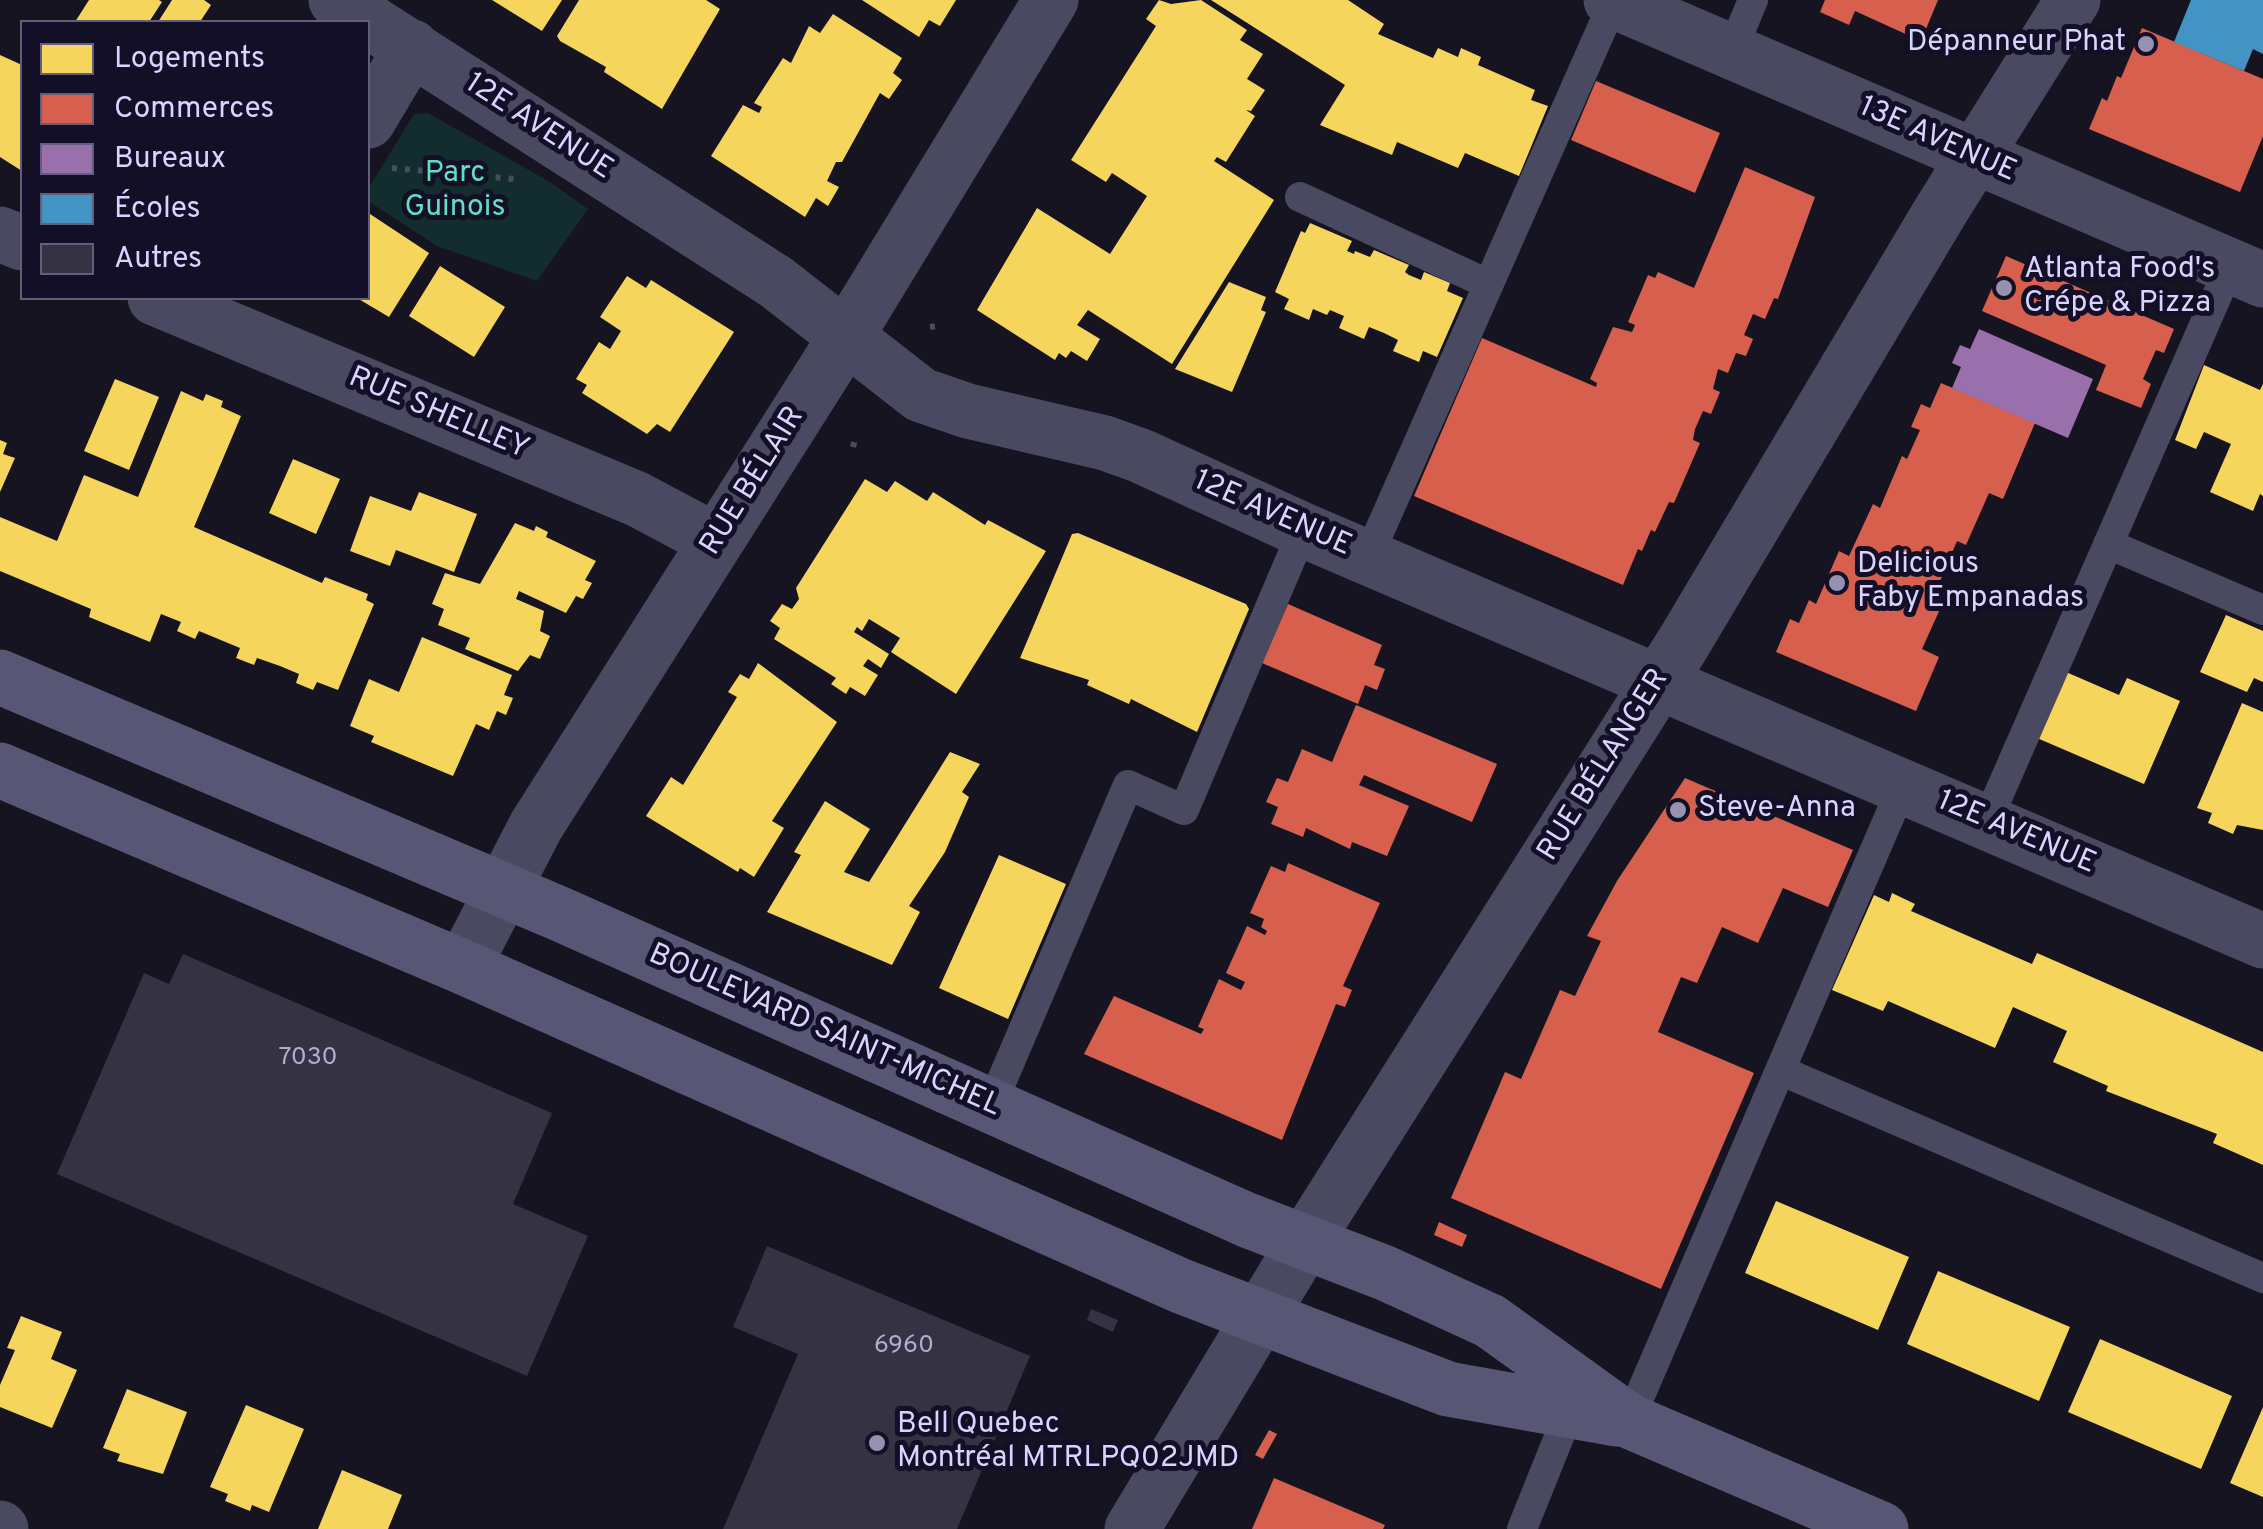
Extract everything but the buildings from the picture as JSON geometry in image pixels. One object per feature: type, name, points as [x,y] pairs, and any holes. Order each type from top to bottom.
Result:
[{"type":"main road","name":"BOULEVARD SAINT-MICHEL","points":[[0,677],[502,891],[1305,1242],[1386,1272],[1490,1322],[1629,1421],[1881,1529]]},
{"type":"main road","name":"BOULEVARD SAINT-MICHEL","points":[[0,770],[463,967],[1164,1278],[1448,1389],[1629,1421]]},
{"type":"street","name":"12E AVENUE","points":[[336,0],[368,20]]},
{"type":"street","name":"RUE BÉLAIR","points":[[463,967],[536,826],[847,335],[1051,0]]},
{"type":"street","name":"RUE BÉLANGER","points":[[1132,1529],[1305,1242],[1659,681],[2072,0]]},
{"type":"street","name":"13E AVENUE","points":[[1613,1],[2246,273]]},
{"type":"street","name":"12E AVENUE","points":[[370,21],[776,282],[921,396],[968,412],[1106,443],[2263,941]]},
{"type":"street","points":[[374,144],[412,48]]},
{"type":"street","name":"RUE SHELLEY","points":[[166,300],[252,315],[637,499],[716,541]]},
{"type":"lane","points":[[1731,52],[1753,0]]},
{"type":"lane","points":[[1368,557],[1613,1]]},
{"type":"lane","points":[[1300,197],[1488,284]]},
{"type":"lane","points":[[1987,821],[2108,544],[2246,273]]},
{"type":"lane","points":[[991,1106],[1128,785],[1184,810],[1303,530]]},
{"type":"lane","points":[[2108,544],[2263,610]]},
{"type":"lane","points":[[1629,1421],[1903,785]]},
{"type":"lane","points":[[1782,1071],[2263,1278]]},
{"type":"lane","points":[[1522,1529],[1569,1412]]},
{"type":"path","points":[[374,144],[531,180]]},
{"type":"green space","name":"Parc Guinois","points":[[428,113],[550,182],[588,209],[537,281],[437,246],[370,202],[370,186],[414,114]]},
{"type":"place","name":"Dépanneur Phat","points":[[2146,44]]},
{"type":"place","name":"Atlanta Food's Crépe & Pizza","points":[[2004,288]]},
{"type":"place","name":"Delicious Faby Empanadas","points":[[1837,583]]},
{"type":"place","name":"Steve-Anna","points":[[1678,810]]},
{"type":"place","name":"Bell Quebec Montréal MTRLPQ02JMD","points":[[877,1443]]}]
